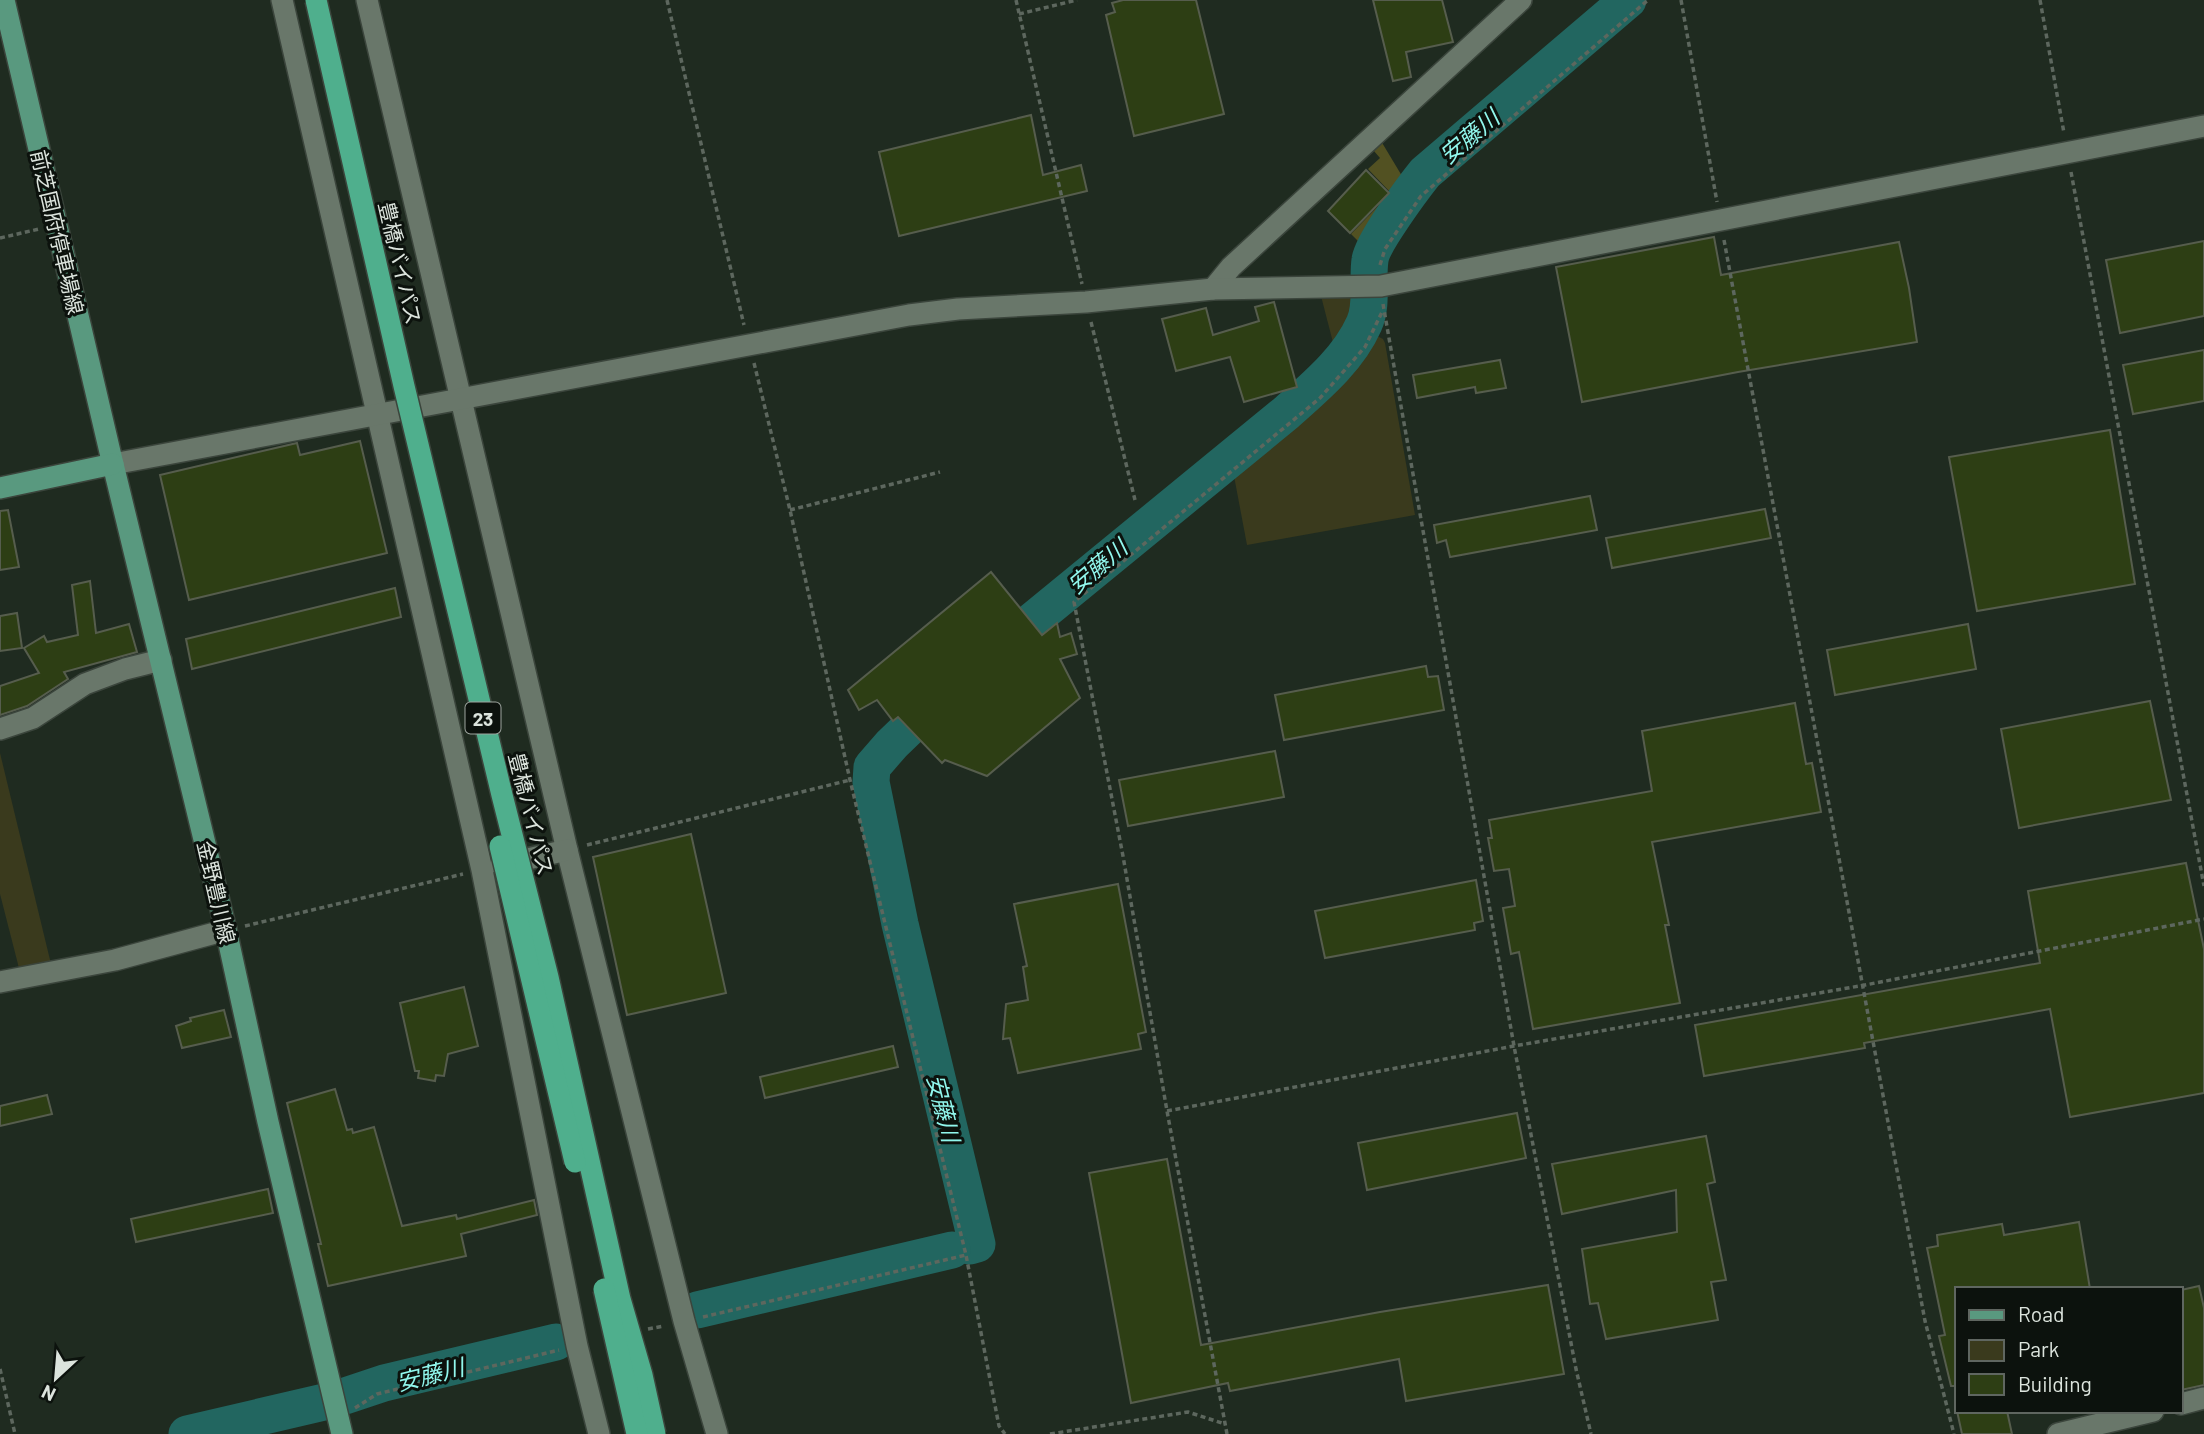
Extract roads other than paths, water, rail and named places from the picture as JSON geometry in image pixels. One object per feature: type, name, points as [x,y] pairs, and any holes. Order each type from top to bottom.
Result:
[{"type":"highway","name":"豊橋バイパス","points":[[302,0],[637,1434]]},
{"type":"highway","name":"豊橋バイパス","points":[[316,0],[420,452],[548,977],[620,1298],[642,1375],[655,1434]]},
{"type":"main road","name":"前芝国府停車場線","points":[[4,0],[113,464]]},
{"type":"main road","points":[[0,488],[113,464]]},
{"type":"main road","name":"金野豊川線","points":[[113,464],[226,930],[268,1122],[342,1434]]},
{"type":"street","points":[[282,0],[482,870],[578,1346],[599,1434]]},
{"type":"street","points":[[367,0],[567,850],[684,1321],[717,1434]]},
{"type":"street","points":[[1213,289],[1231,267],[1521,0]]},
{"type":"street","points":[[113,464],[909,315],[958,309],[1086,302],[1213,289],[1373,286],[2204,126]]},
{"type":"street","points":[[0,729],[33,718],[85,684],[125,669],[161,660]]},
{"type":"street","points":[[482,870],[567,850]]},
{"type":"street","points":[[0,982],[115,960],[226,930]]},
{"type":"street","points":[[2183,1403],[2204,1398]]},
{"type":"street","points":[[2057,1434],[2145,1413]]},
{"type":"waterway","name":"安藤川","points":[[993,653],[1286,413],[1330,372],[1349,349],[1367,317],[1372,252],[1425,173],[1628,0]]},
{"type":"waterway","name":"安藤川","points":[[946,692],[872,767],[871,782],[900,924],[977,1244],[970,1246]]},
{"type":"waterway","name":"安藤川","points":[[697,1310],[952,1250]]},
{"type":"waterway","name":"安藤川","points":[[345,1396],[384,1383],[556,1342]]},
{"type":"waterway","name":"安藤川","points":[[187,1434],[324,1402]]}]
